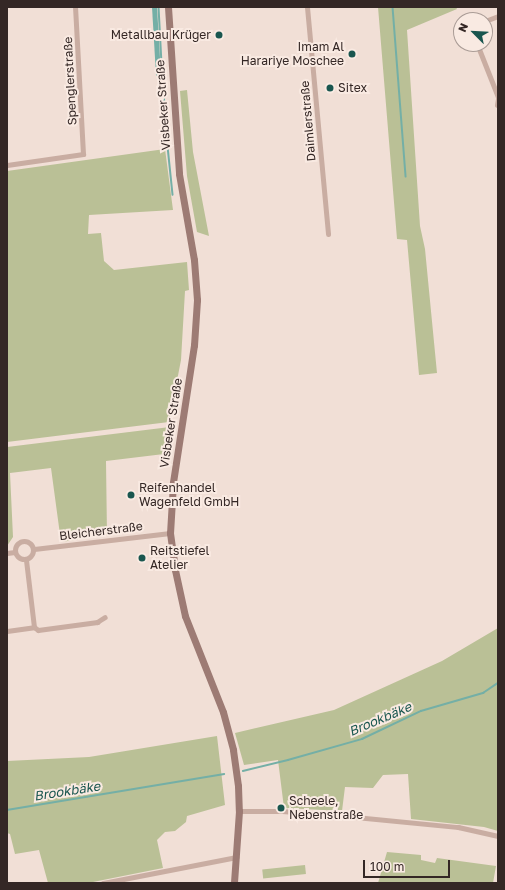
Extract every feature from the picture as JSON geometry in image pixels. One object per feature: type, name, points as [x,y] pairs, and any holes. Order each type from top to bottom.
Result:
[{"type":"main road","name":"Visbeker Straße","points":[[168,7],[179,174],[194,260],[197,300],[194,345],[174,466],[170,512],[170,533],[175,570],[185,616],[223,712],[230,735],[236,765],[239,812],[234,883]]},
{"type":"street","name":"Spenglerstraße","points":[[7,165],[83,154],[75,7]]},
{"type":"street","name":"Daimlerstraße","points":[[307,7],[328,234]]},
{"type":"street","points":[[480,52],[498,98],[497,105]]},
{"type":"street","name":"Bleicherstraße","points":[[34,549],[170,533]]},
{"type":"street","points":[[23,541],[31,544],[34,549],[31,557],[26,560],[20,559],[15,552],[16,546],[23,541]]},
{"type":"street","points":[[7,553],[15,552]]},
{"type":"street","points":[[26,560],[34,627]]},
{"type":"street","points":[[7,631],[34,627],[38,630],[97,622],[105,617]]},
{"type":"street","points":[[239,812],[282,811],[345,816],[458,827],[498,836]]},
{"type":"street","points":[[103,883],[237,857]]},
{"type":"green space","points":[[378,7],[456,7],[457,9],[407,30],[420,226],[425,249],[437,373],[419,375],[407,240],[397,239]]},
{"type":"green space","points":[[187,90],[193,152],[209,236],[197,232],[187,176],[180,91]]},
{"type":"green space","points":[[165,149],[173,210],[89,215],[88,234],[101,233],[104,261],[114,270],[187,262],[189,290],[185,291],[181,360],[169,422],[7,442],[7,171]]},
{"type":"green space","points":[[170,427],[164,454],[106,461],[107,535],[61,542],[51,468],[10,473],[13,537],[7,546],[7,447]]},
{"type":"green space","points":[[498,628],[498,831],[484,827],[411,819],[408,774],[383,775],[373,788],[345,787],[342,811],[284,808],[278,760],[244,765],[235,733],[334,710],[442,661]]},
{"type":"green space","points":[[217,736],[225,805],[187,816],[186,822],[175,831],[165,832],[157,840],[163,868],[88,883],[48,883],[39,850],[15,854],[10,834],[7,833],[7,761],[89,757]]},
{"type":"green space","points":[[387,852],[421,855],[421,860],[435,863],[437,858],[496,866],[493,883],[378,883]]},
{"type":"green space","points":[[305,865],[306,874],[263,878],[262,869]]},
{"type":"water","points":[[152,7],[157,7],[161,75],[159,78],[156,75]]},
{"type":"waterway","points":[[159,7],[163,83]]},
{"type":"waterway","points":[[393,7],[406,177]]},
{"type":"waterway","points":[[164,94],[166,117]]},
{"type":"waterway","points":[[166,127],[173,195]]},
{"type":"waterway","name":"Brookbäke","points":[[243,771],[362,739],[421,711],[483,693],[498,683]]},
{"type":"waterway","name":"Brookbäke","points":[[7,810],[224,774]]},
{"type":"place","name":"Metallbau Krüger","points":[[219,35]]},
{"type":"place","name":"Imam Al Harariye Moschee","points":[[352,54]]},
{"type":"place","name":"Sitex","points":[[330,88]]},
{"type":"place","name":"Reifenhandel Wagenfeld GmbH","points":[[131,495]]},
{"type":"place","name":"Reitstiefel Atelier","points":[[142,558]]},
{"type":"place","name":"Scheele, Nebenstraße","points":[[281,808]]}]
